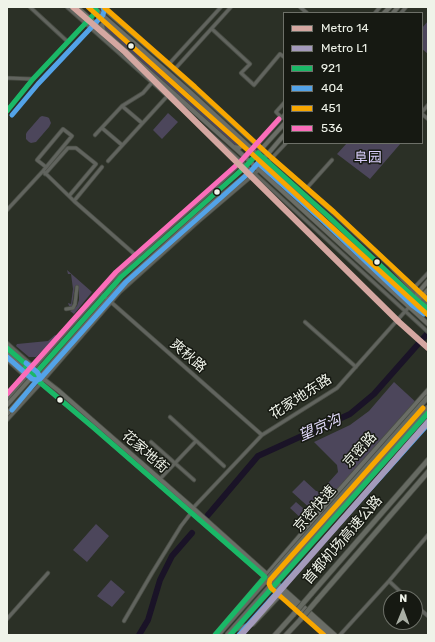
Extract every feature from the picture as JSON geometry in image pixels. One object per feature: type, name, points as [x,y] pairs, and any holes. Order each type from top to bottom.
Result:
[{"type":"highway","name":"京密快速","points":[[216,635],[428,397]]},
{"type":"highway","name":"京密快速","points":[[227,635],[428,407]]},
{"type":"highway","name":"首都机场高速公路","points":[[275,635],[428,460]]},
{"type":"highway","name":"首都机场高速公路","points":[[286,635],[428,472]]},
{"type":"main road","points":[[78,7],[82,7]]},
{"type":"main road","points":[[78,7],[255,166],[427,324]]},
{"type":"main road","points":[[93,7],[191,90],[241,139],[255,148],[258,154],[267,163],[329,217],[400,284],[428,308]]},
{"type":"main road","points":[[104,31],[102,25],[105,22],[111,23]]},
{"type":"main road","points":[[7,406],[31,373],[102,294],[139,258],[246,166],[283,125]]},
{"type":"main road","points":[[7,414],[41,380],[109,301],[117,289],[251,170],[267,155],[283,136]]},
{"type":"main road","points":[[234,147],[239,148],[242,145],[241,139]]},
{"type":"main road","points":[[419,299],[417,294],[428,281]]},
{"type":"main road","points":[[393,292],[400,288],[400,284]]},
{"type":"main road","points":[[419,299],[428,290]]},
{"type":"main road","points":[[427,324],[428,317]]},
{"type":"main road","name":"花家地街","points":[[7,348],[31,373]]},
{"type":"main road","name":"花家地街","points":[[7,354],[41,380],[160,479],[192,510]]},
{"type":"main road","name":"花家地街","points":[[41,380],[192,510],[275,584]]},
{"type":"main road","name":"京密路","points":[[216,635],[333,497],[428,390]]},
{"type":"main road","name":"京密路","points":[[230,635],[428,412]]},
{"type":"main road","points":[[275,584],[282,594],[329,635]]},
{"type":"main road","points":[[275,584],[335,635]]},
{"type":"main road","points":[[235,630],[253,624],[282,594]]},
{"type":"street","points":[[30,7],[68,42]]},
{"type":"street","points":[[67,7],[251,170],[428,332]]},
{"type":"street","points":[[7,111],[33,79],[101,7],[174,70],[191,90],[255,148],[261,150],[272,159],[332,212],[389,265],[417,294]]},
{"type":"street","points":[[168,66],[221,7]]},
{"type":"street","points":[[174,70],[231,7]]},
{"type":"street","points":[[212,29],[250,64],[241,74],[254,85],[280,54],[283,56]]},
{"type":"street","points":[[174,59],[179,64]]},
{"type":"street","points":[[7,78],[33,79]]},
{"type":"street","points":[[95,135],[122,106],[143,93],[156,78]]},
{"type":"street","points":[[108,161],[171,92]]},
{"type":"street","points":[[44,172],[74,201],[139,258],[246,158],[283,116],[276,112],[283,104]]},
{"type":"street","points":[[122,106],[142,123]]},
{"type":"street","points":[[102,128],[122,145]]},
{"type":"street","points":[[44,172],[46,167],[72,136],[63,129],[37,160],[46,167]]},
{"type":"street","points":[[109,301],[272,159],[285,144]]},
{"type":"street","points":[[7,210],[68,148],[76,148],[96,164],[69,196]]},
{"type":"street","points":[[306,189],[332,160]]},
{"type":"street","points":[[74,201],[102,167]]},
{"type":"street","points":[[412,290],[428,273]]},
{"type":"street","points":[[66,309],[72,308],[75,304],[77,287]]},
{"type":"street","points":[[7,399],[31,373],[70,325],[102,294]]},
{"type":"street","name":"爽秋路","points":[[102,294],[262,435]]},
{"type":"street","points":[[419,299],[428,304]]},
{"type":"street","name":"花家地东路","points":[[124,621],[192,510],[262,435],[337,388],[409,307],[419,299]]},
{"type":"street","points":[[305,322],[356,366]]},
{"type":"street","points":[[7,343],[31,373]]},
{"type":"street","points":[[7,360],[31,373]]},
{"type":"street","points":[[7,420],[41,380]]},
{"type":"street","points":[[170,417],[224,466]]},
{"type":"street","points":[[160,479],[196,441]]},
{"type":"street","points":[[151,442],[194,480]]},
{"type":"street","points":[[340,635],[428,535]]},
{"type":"street","points":[[7,619],[48,573]]},
{"type":"street","points":[[389,581],[399,590]]},
{"type":"green space","points":[[428,21],[428,54],[423,50],[423,27]]},
{"type":"green space","points":[[105,24],[107,24],[240,142],[240,145],[237,147],[104,28]]},
{"type":"green space","points":[[168,113],[178,122],[162,139],[153,130]]},
{"type":"green space","points":[[42,116],[49,118],[51,123],[36,142],[31,143],[26,139],[26,134]]},
{"type":"green space","name":"阜园","points":[[346,144],[400,144],[370,179],[337,154]]},
{"type":"green space","points":[[67,270],[92,292],[74,314],[70,311],[77,306],[79,300],[79,287],[75,286],[72,306],[69,306],[68,303],[71,304],[73,289],[71,274],[68,274]]},
{"type":"green space","points":[[55,335],[57,336],[36,357],[29,357],[16,346],[17,344],[48,341]]},
{"type":"green space","points":[[394,382],[419,405],[333,500],[321,491],[338,472],[337,465],[314,442],[350,425],[369,411]]},
{"type":"green space","points":[[304,480],[326,498],[313,511],[292,492]]},
{"type":"green space","points":[[296,502],[310,514],[304,521],[290,508]]},
{"type":"green space","points":[[96,524],[109,536],[87,562],[73,550]]},
{"type":"green space","points":[[111,580],[125,592],[112,607],[97,596]]},
{"type":"waterway","name":"望京沟","points":[[208,515],[258,456],[350,414],[374,394],[427,334]]},
{"type":"waterway","name":"望京沟","points":[[139,635],[148,620],[160,580],[172,556],[192,533]]},
{"type":"metro line","name":"14","points":[[73,7],[125,52],[399,322],[428,348]]},
{"type":"metro line","name":"L1","points":[[241,635],[428,422]]},
{"type":"transit line","name":"451","points":[[88,7],[251,153],[428,315]]},
{"type":"transit line","name":"921","points":[[7,111],[33,79],[97,11],[93,7]]},
{"type":"transit line","name":"404","points":[[12,115],[38,84],[103,15],[103,7]]},
{"type":"transit line","name":"451","points":[[104,7],[334,212],[428,300]]},
{"type":"transit line","name":"536","points":[[7,394],[116,272],[241,161],[279,119]]},
{"type":"transit line","name":"921","points":[[7,348],[36,373],[121,277],[246,166],[258,153],[428,309]]},
{"type":"transit line","name":"404","points":[[7,357],[32,379],[40,379],[126,282],[251,171],[258,163],[324,222],[412,305],[424,314]]},
{"type":"transit line","name":"404","points":[[12,410],[39,378],[37,372],[26,363]]},
{"type":"transit line","name":"921","points":[[24,369],[265,577],[215,635]]},
{"type":"transit line","name":"451","points":[[324,635],[271,588],[269,584],[270,580],[423,408]]},
{"type":"transit line","name":"921","points":[[230,635],[428,413]]},
{"type":"transit line","name":"404","points":[[239,635],[428,424]]}]
